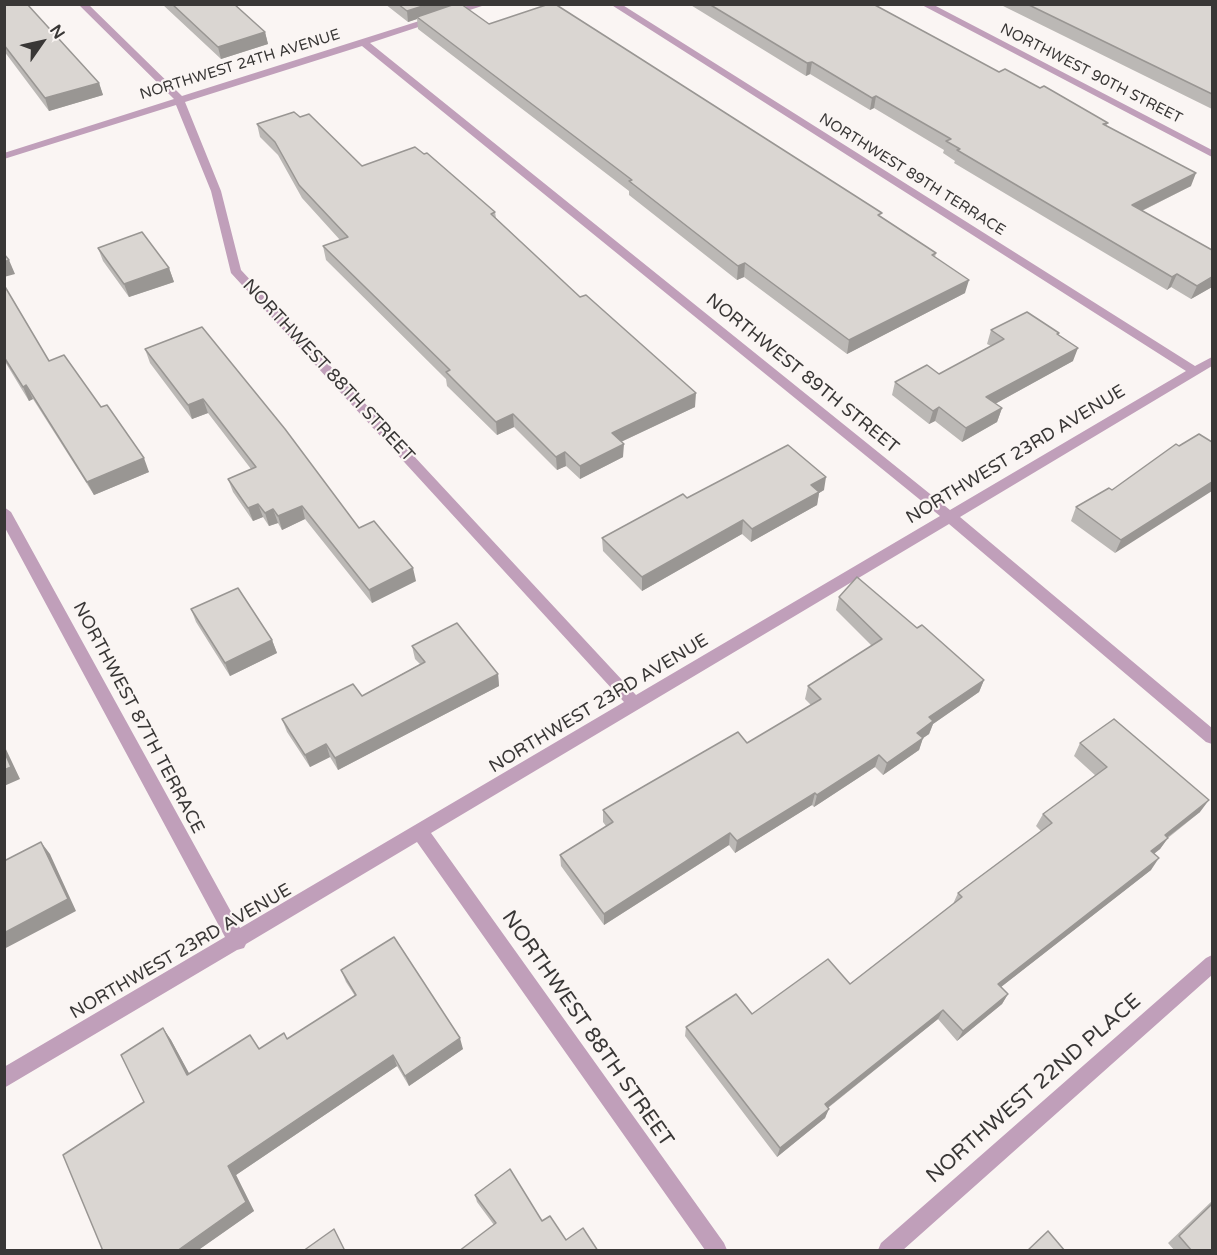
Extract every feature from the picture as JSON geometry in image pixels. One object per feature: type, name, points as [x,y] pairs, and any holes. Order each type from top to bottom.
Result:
[{"type":"street","name":"NORTHWEST 88TH STREET","points":[[82,4],[179,99],[216,191],[235,271],[636,705]]},
{"type":"street","name":"NORTHWEST 24TH AVENUE","points":[[4,156],[484,4]]},
{"type":"street","name":"NORTHWEST 89TH TERRACE","points":[[614,4],[1194,371]]},
{"type":"street","name":"NORTHWEST 90TH STREET","points":[[924,4],[1212,154]]},
{"type":"street","name":"NORTHWEST 89TH STREET","points":[[364,43],[950,517],[1212,737]]},
{"type":"street","name":"NORTHWEST 23RD AVENUE","points":[[4,1078],[238,942],[1212,361]]},
{"type":"street","name":"NORTHWEST 87TH TERRACE","points":[[4,512],[238,942]]},
{"type":"street","name":"NORTHWEST 88TH STREET","points":[[421,833],[717,1251]]},
{"type":"street","name":"NORTHWEST 22ND PLACE","points":[[888,1251],[1212,964]]},
{"type":"building","points":[[4,4],[27,4],[99,83],[45,98],[4,45]]},
{"type":"building","points":[[172,4],[234,4],[265,32],[218,47]]},
{"type":"building","points":[[398,4],[429,4],[407,11]]},
{"type":"building","points":[[461,4],[489,24],[555,4],[882,213],[878,215],[936,253],[932,255],[969,280],[849,340],[745,263],[738,266],[629,181],[632,180],[417,17]]},
{"type":"building","points":[[709,4],[873,4],[999,72],[1005,69],[1040,88],[1044,86],[1108,123],[1103,124],[1196,173],[1132,205],[1212,250],[1212,277],[1197,286],[1177,274],[1172,277],[957,150],[960,149],[946,141],[951,139],[876,96],[872,98],[812,62],[807,63]]},
{"type":"building","points":[[1027,4],[1212,4],[1212,94]]},
{"type":"building","points":[[294,112],[300,117],[309,114],[362,166],[415,147],[424,154],[427,153],[495,212],[491,214],[580,297],[586,295],[696,393],[612,433],[624,444],[580,466],[565,452],[556,457],[513,414],[496,422],[446,372],[450,370],[323,246],[348,237],[299,185],[275,142],[257,124]]},
{"type":"building","points":[[142,232],[169,268],[124,284],[98,248]]},
{"type":"building","points":[[4,285],[49,361],[64,355],[101,407],[107,405],[144,458],[87,482],[26,385],[23,387],[4,357]]},
{"type":"building","points":[[1027,312],[1078,348],[986,397],[1002,408],[966,428],[939,407],[933,411],[895,382],[927,365],[939,374],[1004,339],[991,330]]},
{"type":"building","points":[[202,327],[285,429],[359,528],[374,521],[413,568],[369,590],[302,506],[278,516],[273,509],[265,513],[258,504],[248,508],[228,479],[256,467],[203,399],[188,405],[145,349]]},
{"type":"building","points":[[1199,434],[1212,442],[1212,482],[1121,540],[1076,507],[1109,488],[1112,490],[1176,444],[1179,446]]},
{"type":"building","points":[[788,445],[826,477],[811,485],[819,492],[752,529],[743,520],[642,577],[602,538],[683,494],[687,498]]},
{"type":"building","points":[[857,577],[917,628],[922,625],[984,680],[929,717],[933,721],[917,733],[923,738],[887,763],[879,755],[817,795],[815,793],[737,841],[730,833],[604,914],[560,855],[613,822],[603,810],[738,732],[747,743],[821,699],[808,686],[882,639],[839,597]]},
{"type":"building","points":[[238,588],[272,640],[225,663],[191,609]]},
{"type":"building","points":[[457,623],[498,674],[335,758],[326,744],[305,755],[282,719],[353,684],[362,696],[425,662],[412,646]]},
{"type":"building","points":[[1114,719],[1209,800],[1165,835],[1168,838],[1151,851],[1159,858],[998,984],[1008,994],[963,1031],[943,1010],[825,1104],[829,1109],[780,1148],[686,1027],[736,994],[752,1014],[828,959],[850,984],[962,897],[958,893],[1052,823],[1043,814],[1107,767],[1080,743]]},
{"type":"building","points":[[4,751],[11,767],[4,770]]},
{"type":"building","points":[[41,842],[68,899],[4,933],[4,861]]},
{"type":"building","points":[[394,937],[460,1038],[405,1076],[393,1055],[228,1166],[246,1202],[177,1251],[103,1251],[63,1155],[144,1102],[121,1055],[163,1028],[187,1075],[250,1035],[259,1049],[284,1033],[287,1039],[356,995],[341,970]]},
{"type":"building","points":[[510,1169],[542,1221],[550,1216],[566,1240],[583,1228],[598,1251],[459,1251],[496,1223],[475,1195]]},
{"type":"building","points":[[1212,1204],[1212,1251],[1192,1251],[1179,1236]]},
{"type":"building","points":[[334,1229],[345,1251],[303,1251]]},
{"type":"building","points":[[1048,1231],[1065,1251],[1027,1251]]}]
